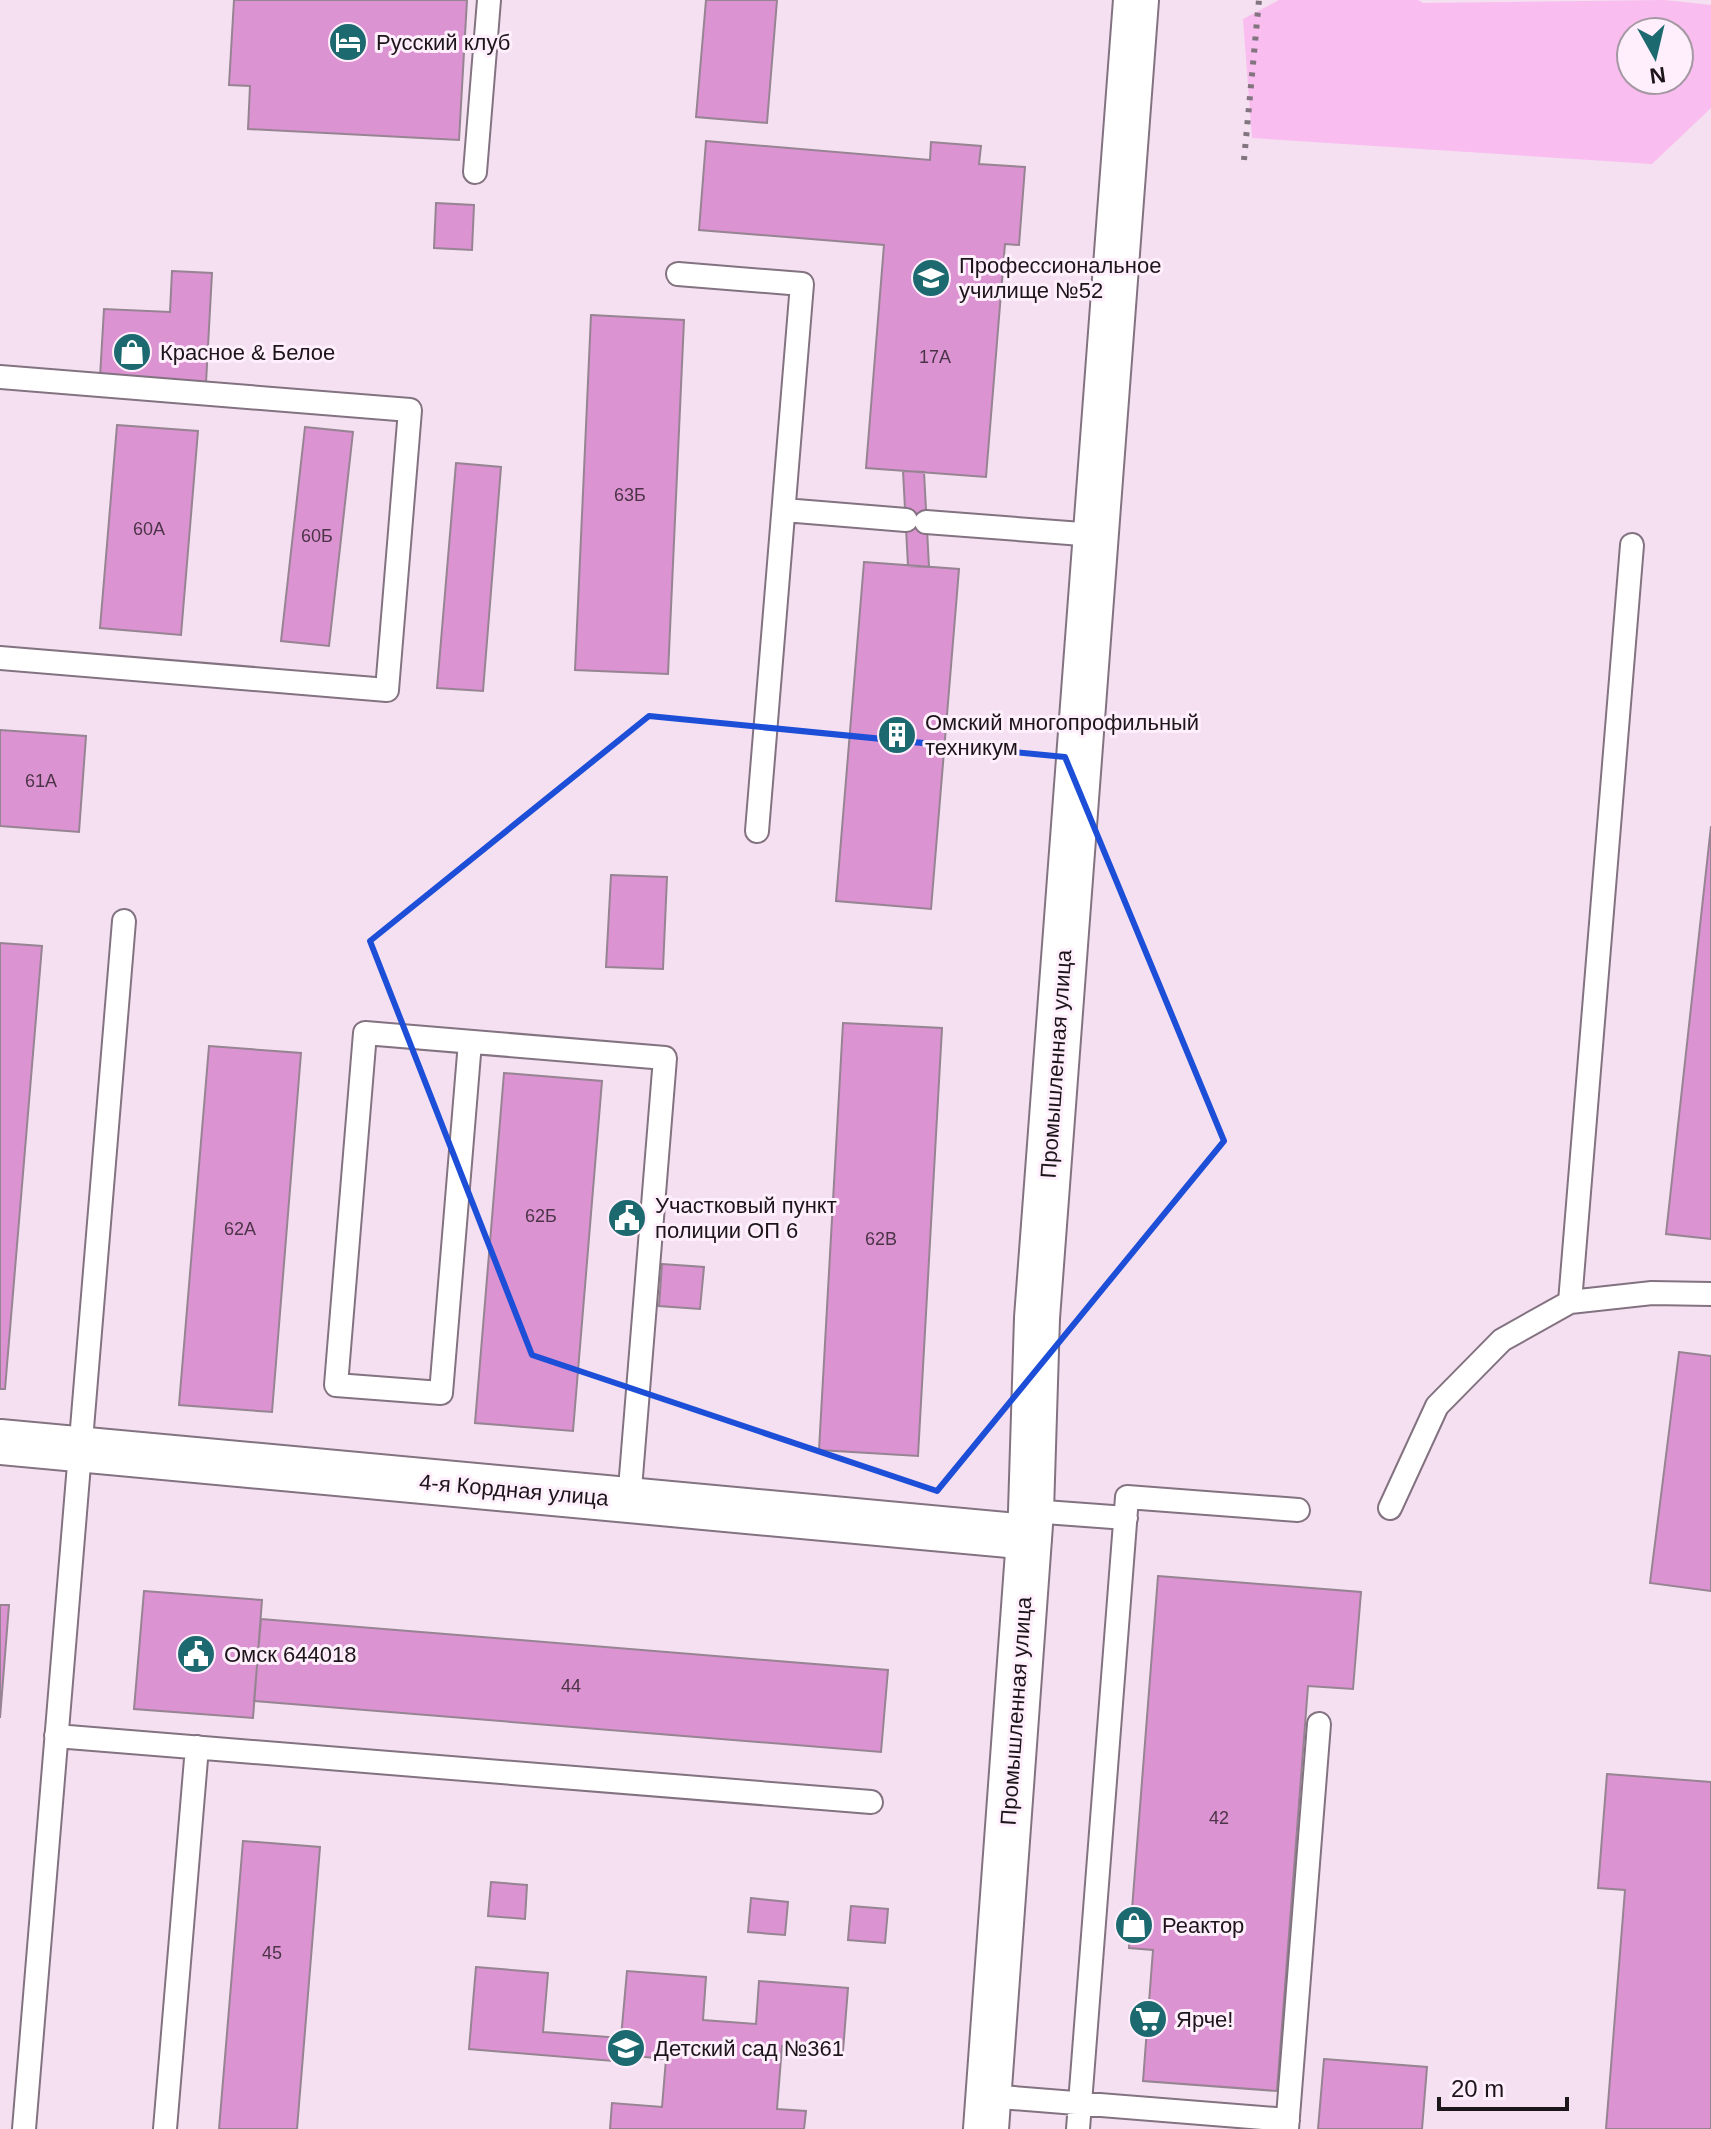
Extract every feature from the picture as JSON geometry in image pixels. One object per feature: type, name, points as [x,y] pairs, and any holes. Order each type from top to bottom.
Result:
[{"type":"main road","name":"Промышленная улица","points":[[987,2112],[1030,1524],[1038,1303],[1136,0]]},
{"type":"main road","name":"4-я Кордная улица","points":[[0,1442],[629,1501],[1030,1524]]},
{"type":"lane","points":[[475,172],[489,0]]},
{"type":"lane","points":[[678,274],[802,284],[757,831]]},
{"type":"lane","points":[[0,377],[410,410],[387,690],[0,658]]},
{"type":"lane","points":[[784,510],[1095,535]]},
{"type":"lane","points":[[1570,1302],[1632,545]]},
{"type":"lane","points":[[24,2129],[124,921]]},
{"type":"lane","points":[[470,1042],[441,1393],[336,1385],[365,1033],[665,1058],[629,1501]]},
{"type":"lane","points":[[1390,1508],[1437,1406],[1502,1340],[1570,1302],[1652,1293],[1711,1294]]},
{"type":"lane","points":[[1078,2129],[1127,1497],[1298,1510]]},
{"type":"lane","points":[[1030,1524],[1126,1518]]},
{"type":"lane","points":[[987,2112],[1080,2103],[1288,2124],[1319,1724]]},
{"type":"lane","points":[[56,1736],[871,1802]]},
{"type":"lane","points":[[165,2129],[197,1747]]},
{"type":"highlighted area","points":[[649,716],[1065,757],[1224,1141],[937,1491],[532,1355],[370,941]]},
{"type":"shaded area","points":[[1279,0],[1418,0],[1423,3],[1664,0],[1711,5],[1711,108],[1652,164],[1252,138],[1243,19]]},
{"type":"building","name":"Русский клуб","points":[[234,0],[467,0],[459,140],[248,129],[250,86],[229,85]]},
{"type":"building","points":[[706,0],[777,0],[767,123],[696,117]]},
{"type":"building","points":[[706,141],[930,160],[931,142],[981,146],[979,164],[1025,167],[1019,245],[1005,244],[986,477],[866,468],[884,245],[699,230]]},
{"type":"building","points":[[436,203],[474,205],[472,250],[434,248]]},
{"type":"building","points":[[172,271],[212,273],[206,383],[100,377],[104,309],[170,312]]},
{"type":"building","points":[[591,315],[684,320],[668,674],[575,670]]},
{"type":"building","points":[[117,425],[198,431],[181,635],[100,628]]},
{"type":"building","points":[[305,427],[353,432],[329,646],[281,641]]},
{"type":"building","points":[[456,463],[501,467],[483,691],[437,688]]},
{"type":"building","points":[[903,471],[924,472],[929,567],[908,566]]},
{"type":"building","name":"Омский многопрофильный техникум","points":[[864,562],[959,569],[931,909],[836,901]]},
{"type":"building","points":[[0,730],[86,736],[79,832],[0,826]]},
{"type":"building","points":[[1711,826],[1711,1239],[1666,1234]]},
{"type":"building","points":[[611,875],[667,877],[663,969],[606,967]]},
{"type":"building","points":[[0,943],[42,946],[5,1389],[0,1389]]},
{"type":"building","points":[[843,1023],[942,1028],[918,1456],[819,1450]]},
{"type":"building","points":[[209,1046],[301,1053],[272,1412],[179,1405]]},
{"type":"building","points":[[504,1073],[602,1081],[573,1431],[475,1423]]},
{"type":"building","points":[[662,1264],[704,1267],[700,1309],[659,1306]]},
{"type":"building","points":[[1679,1352],[1711,1356],[1711,1591],[1650,1583]]},
{"type":"building","points":[[1158,1576],[1361,1592],[1353,1689],[1308,1686],[1277,2091],[1143,2081],[1153,1950],[1129,1948]]},
{"type":"building","points":[[144,1591],[262,1600],[253,1718],[134,1709]]},
{"type":"building","points":[[0,1605],[9,1605],[0,1718]]},
{"type":"building","points":[[261,1619],[888,1670],[881,1752],[254,1701]]},
{"type":"building","points":[[1607,1774],[1711,1782],[1711,2129],[1606,2129],[1625,1890],[1598,1888]]},
{"type":"building","points":[[243,1841],[320,1847],[297,2129],[219,2129]]},
{"type":"building","points":[[491,1882],[527,1885],[525,1919],[488,1916]]},
{"type":"building","points":[[751,1898],[788,1902],[785,1935],[748,1932]]},
{"type":"building","points":[[851,1906],[888,1909],[885,1943],[848,1940]]},
{"type":"building","name":"Детский сад №361","points":[[476,1967],[548,1973],[543,2032],[621,2038],[627,1971],[706,1977],[703,2020],[756,2024],[759,1981],[848,1988],[843,2051],[782,2046],[777,2109],[806,2111],[804,2129],[610,2129],[612,2103],[662,2107],[666,2059],[613,2054],[613,2061],[469,2049]]},
{"type":"building","points":[[1324,2059],[1427,2067],[1422,2129],[1318,2129]]},
{"type":"railway","points":[[1244,160],[1259,0]]},
{"type":"place","name":"Русский клуб","points":[[348,42]]},
{"type":"place","name":"Профессиональное училище №52","points":[[931,278]]},
{"type":"place","name":"Красное & Белое","points":[[132,352]]},
{"type":"place","name":"Омский многопрофильный техникум","points":[[897,735]]},
{"type":"place","name":"Участковый пункт полиции ОП 6","points":[[627,1218]]},
{"type":"place","name":"Омск 644018","points":[[196,1654]]},
{"type":"place","name":"Реактор","points":[[1134,1925]]},
{"type":"place","name":"Ярче!","points":[[1148,2019]]},
{"type":"place","name":"Детский сад №361","points":[[626,2048]]}]
